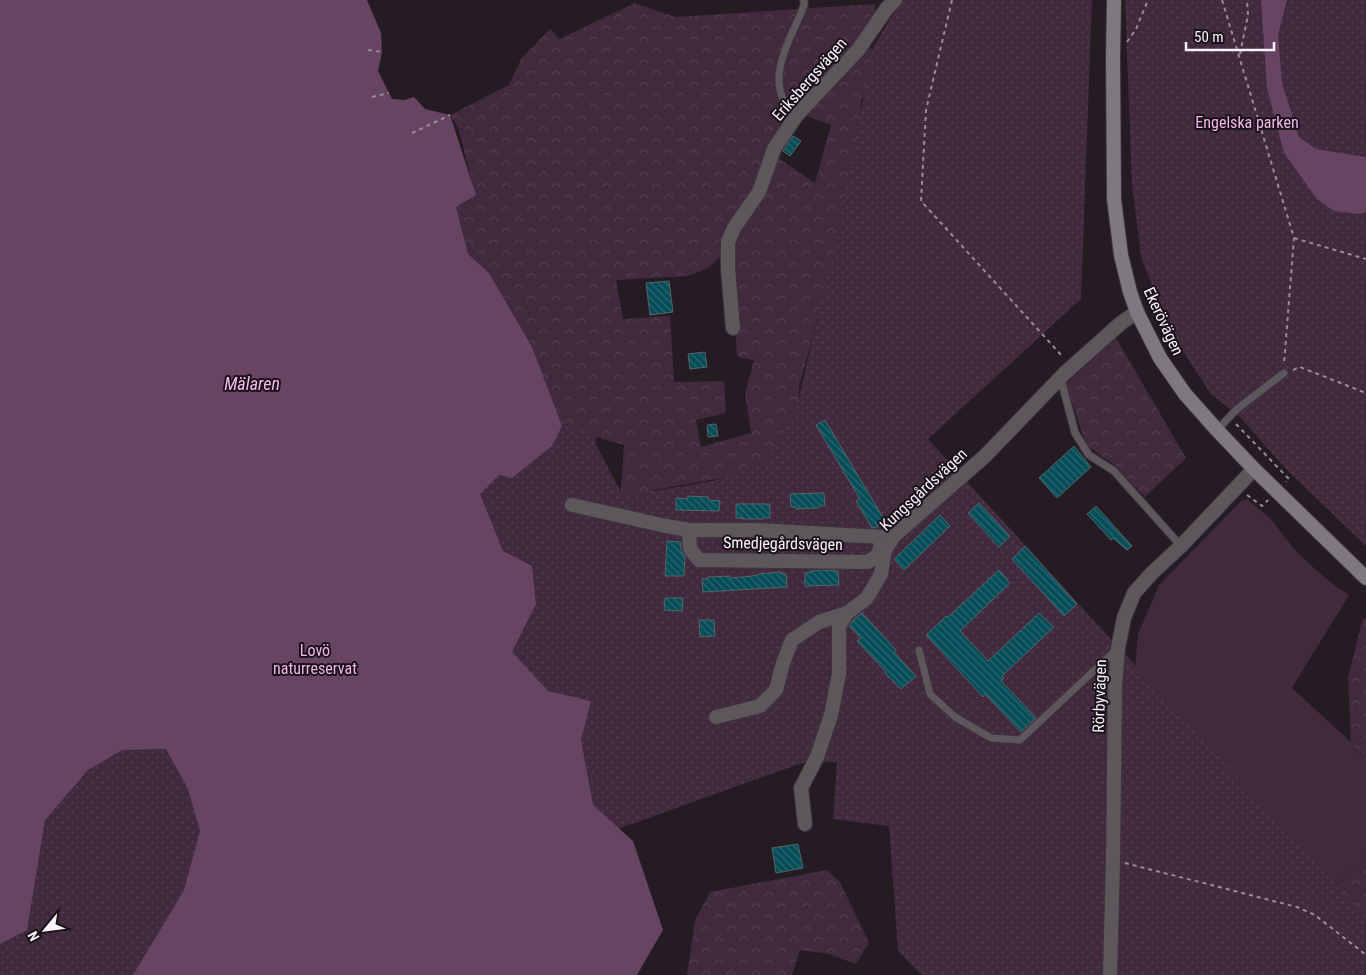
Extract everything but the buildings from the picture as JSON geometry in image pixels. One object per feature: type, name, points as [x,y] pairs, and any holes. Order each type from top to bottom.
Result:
[{"type":"main road","name":"Ekerövägen","points":[[1114,0],[1114,199],[1121,255],[1137,312],[1160,358],[1185,394],[1254,469],[1366,578]]},
{"type":"street","name":"Eriksbergsvägen","points":[[733,328],[728,269],[728,242],[734,228],[759,192],[774,149],[796,116],[858,50],[887,8],[895,0]]},
{"type":"street","name":"Kungsgårdsvägen","points":[[847,613],[867,598],[881,574],[888,536],[985,456],[1060,378],[1121,323],[1137,312]]},
{"type":"street","name":"Rörbyvägen","points":[[1110,975],[1115,686],[1118,648],[1124,618],[1134,593],[1254,469]]},
{"type":"street","name":"Smedjegårdsvägen","points":[[572,505],[689,530],[756,530],[888,536],[878,555],[868,562],[699,560],[690,549],[689,530]]},
{"type":"street","points":[[716,717],[760,706],[776,690],[783,663],[792,640],[819,622],[847,613]]},
{"type":"street","points":[[805,824],[801,788],[817,757],[831,715],[839,674],[839,626],[847,613]]},
{"type":"lane","points":[[796,116],[790,111],[781,97],[778,79],[781,63],[804,5],[804,0]]},
{"type":"lane","points":[[1217,430],[1237,409],[1284,374]]},
{"type":"lane","points":[[1060,378],[1075,433],[1089,455],[1114,471],[1180,546]]},
{"type":"lane","points":[[919,650],[930,694],[955,717],[991,738],[1020,740],[1118,648]]},
{"type":"path","points":[[952,0],[926,110],[921,202],[1072,367]]},
{"type":"path","points":[[1126,35],[1126,44],[1136,29],[1148,0]]},
{"type":"path","points":[[1222,0],[1294,238],[1284,374],[1300,367],[1366,393]]},
{"type":"path","points":[[1240,56],[1248,16],[1246,0]]},
{"type":"path","points":[[368,50],[382,52]]},
{"type":"path","points":[[372,97],[389,93]]},
{"type":"path","points":[[412,134],[450,115]]},
{"type":"path","points":[[1294,238],[1366,259]]},
{"type":"path","points":[[1230,417],[1289,479]]},
{"type":"path","points":[[1238,487],[1262,506]]},
{"type":"path","points":[[1113,860],[1297,907],[1315,914],[1366,955]]},
{"type":"green space","name":"Lovö naturreservat","points":[[0,0],[546,400],[571,427],[591,435],[623,496],[713,481],[767,461],[796,410],[836,239],[874,46],[901,0],[1092,0],[1081,299],[928,439],[1366,918],[1366,975],[922,975],[898,951],[889,826],[833,819],[837,762],[802,763],[587,840],[588,975],[0,975]]},
{"type":"green space","name":"Engelska parken","points":[[1125,0],[1366,0],[1366,546],[1285,468],[1239,416],[1211,394],[1171,333],[1141,257],[1132,184]]},
{"type":"green space","points":[[635,3],[675,17],[875,4],[875,18],[840,60],[792,112],[767,146],[760,179],[724,253],[708,268],[688,276],[616,280],[623,319],[670,316],[674,382],[724,381],[726,413],[696,420],[701,447],[751,433],[745,394],[754,360],[737,357],[732,249],[774,155],[815,183],[831,125],[802,114],[868,44],[883,62],[861,102],[860,135],[831,268],[799,387],[797,454],[745,474],[653,490],[647,518],[621,511],[624,445],[596,437],[593,474],[542,453],[489,273],[468,254],[456,207],[475,194],[458,127],[450,115],[509,85],[521,59],[550,29],[559,39]]},
{"type":"green space","points":[[1116,338],[1186,458],[1145,497],[1113,464],[1086,445],[1066,384]]},
{"type":"green space","points":[[1247,499],[1270,518],[1294,549],[1316,570],[1349,595],[1292,688],[1351,742],[1366,762],[1366,854],[1318,909],[1132,702],[1138,634],[1159,585],[1241,501]]},
{"type":"green space","points":[[1363,618],[1366,620],[1366,762],[1351,742],[1348,678]]},
{"type":"green space","points":[[1366,854],[1366,975],[1318,909]]},
{"type":"green space","points":[[827,870],[840,882],[869,943],[856,964],[829,954],[800,950],[792,975],[687,975],[695,921],[710,892]]},
{"type":"water","name":"Mälaren","points":[[0,0],[367,0],[381,33],[382,52],[378,71],[392,99],[404,100],[414,97],[425,109],[450,115],[476,195],[456,207],[468,254],[489,273],[532,347],[562,426],[552,446],[512,478],[499,475],[480,494],[503,551],[532,566],[536,604],[512,652],[548,691],[591,701],[581,740],[593,805],[633,841],[663,930],[637,975],[133,975],[184,890],[200,831],[188,789],[166,749],[122,750],[88,770],[45,820],[27,930],[0,944]]},
{"type":"water","points":[[1261,0],[1287,0],[1278,35],[1282,83],[1299,137],[1316,149],[1366,157],[1366,212],[1360,214],[1334,211],[1317,199],[1284,153],[1267,88]]}]
